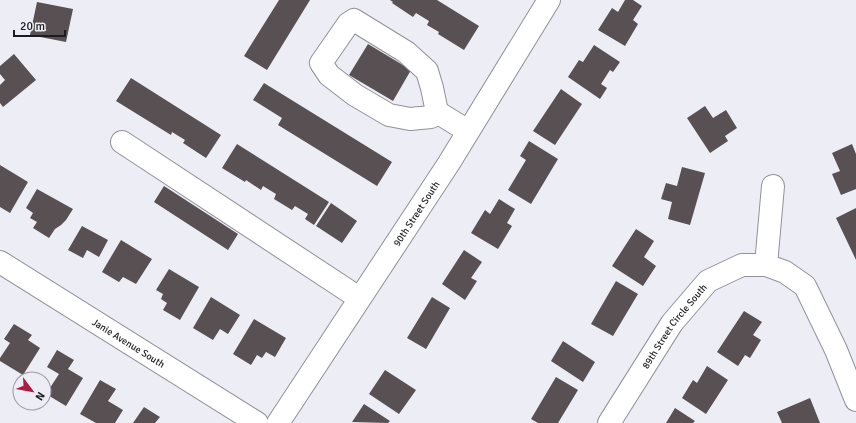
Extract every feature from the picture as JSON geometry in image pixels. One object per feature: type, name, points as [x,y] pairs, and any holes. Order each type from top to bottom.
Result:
[{"type":"street","name":"90th Street South","points":[[278,423],[449,163],[549,0]]},
{"type":"street","points":[[437,112],[431,117],[410,119],[389,115],[354,95],[329,75],[321,63],[348,24],[354,20],[406,52],[427,71],[437,112],[468,132]]},
{"type":"street","points":[[122,142],[359,298]]},
{"type":"street","points":[[773,186],[766,265],[785,272],[805,286],[836,350],[856,400]]},
{"type":"street","name":"Janie Avenue South","points":[[0,262],[257,423]]},
{"type":"street","name":"89th Street Circle South","points":[[610,423],[672,324],[708,281],[742,265],[766,265]]},
{"type":"building","points":[[279,0],[310,0],[267,70],[244,56]]},
{"type":"building","points":[[390,0],[437,0],[479,26],[464,50],[438,34],[439,32],[427,25],[429,21],[416,13],[413,17],[392,3],[393,2]]},
{"type":"building","points":[[625,0],[633,0],[642,6],[633,20],[638,24],[625,46],[598,30],[612,8],[618,12]]},
{"type":"building","points":[[37,2],[73,9],[66,42],[30,35]]},
{"type":"building","points":[[368,44],[411,70],[393,101],[349,75]]},
{"type":"building","points":[[594,45],[620,62],[613,72],[610,70],[601,84],[607,88],[600,99],[568,77],[579,60],[583,62]]},
{"type":"building","points":[[14,54],[36,80],[3,107],[0,103],[0,85],[5,80],[0,74],[0,66]]},
{"type":"building","points":[[131,78],[221,135],[206,158],[183,143],[185,140],[172,132],[171,135],[116,101]]},
{"type":"building","points":[[264,83],[392,162],[377,186],[278,125],[282,118],[253,100]]},
{"type":"building","points":[[561,89],[582,104],[555,145],[533,131]]},
{"type":"building","points":[[705,106],[713,118],[726,110],[737,128],[725,136],[728,141],[710,153],[687,118]]},
{"type":"building","points":[[529,141],[558,159],[531,204],[508,190],[526,160],[520,156]]},
{"type":"building","points":[[237,144],[329,202],[314,225],[305,219],[308,214],[295,206],[292,210],[274,199],[276,194],[263,186],[261,190],[246,180],[245,182],[222,168]]},
{"type":"building","points":[[852,144],[856,154],[856,189],[841,195],[832,174],[840,171],[832,153]]},
{"type":"building","points":[[0,165],[28,182],[10,213],[0,207]]},
{"type":"building","points":[[682,167],[705,173],[690,225],[668,219],[672,202],[661,199],[666,183],[677,186]]},
{"type":"building","points":[[164,186],[238,234],[228,250],[154,202]]},
{"type":"building","points":[[37,189],[73,209],[66,220],[55,229],[49,238],[33,228],[37,222],[30,218],[33,213],[26,208]]},
{"type":"building","points":[[499,199],[515,209],[507,223],[512,226],[498,249],[471,233],[485,210],[490,214]]},
{"type":"building","points":[[331,203],[357,221],[342,243],[316,226]]},
{"type":"building","points":[[856,208],[856,260],[836,218]]},
{"type":"building","points":[[82,226],[108,240],[99,257],[87,250],[83,258],[68,250]]},
{"type":"building","points":[[636,229],[654,241],[644,257],[656,266],[643,286],[612,266]]},
{"type":"building","points":[[121,240],[152,259],[136,284],[123,277],[119,282],[102,272]]},
{"type":"building","points":[[464,250],[482,262],[471,278],[477,281],[465,300],[442,284]]},
{"type":"building","points":[[169,269],[199,287],[180,320],[163,310],[167,303],[161,299],[163,294],[156,290]]},
{"type":"building","points":[[616,281],[638,294],[613,336],[591,324]]},
{"type":"building","points":[[211,297],[240,315],[228,334],[220,329],[213,340],[193,328]]},
{"type":"building","points":[[432,297],[450,308],[426,349],[407,338]]},
{"type":"building","points":[[744,311],[762,322],[753,335],[761,340],[750,358],[745,355],[738,366],[717,352]]},
{"type":"building","points":[[254,319],[286,338],[275,357],[266,352],[262,358],[257,355],[251,365],[233,354]]},
{"type":"building","points":[[14,324],[32,335],[28,340],[40,348],[26,371],[16,371],[0,361],[0,358],[10,343],[4,339]]},
{"type":"building","points":[[563,341],[595,362],[583,382],[551,361]]},
{"type":"building","points":[[57,350],[74,360],[68,369],[83,378],[66,406],[52,398],[52,385],[59,374],[47,367]]},
{"type":"building","points":[[707,366],[728,380],[706,414],[682,398],[693,380],[697,383]]},
{"type":"building","points":[[385,370],[416,390],[399,414],[369,394]]},
{"type":"building","points":[[556,377],[578,390],[558,423],[538,423],[531,419]]},
{"type":"building","points":[[100,380],[116,389],[108,401],[123,410],[115,423],[96,423],[80,414]]},
{"type":"building","points":[[810,398],[820,423],[782,423],[777,412]]},
{"type":"building","points":[[364,404],[390,421],[388,423],[352,422]]},
{"type":"building","points":[[144,407],[160,417],[155,423],[133,423]]},
{"type":"building","points":[[675,408],[695,421],[693,423],[666,423]]}]
